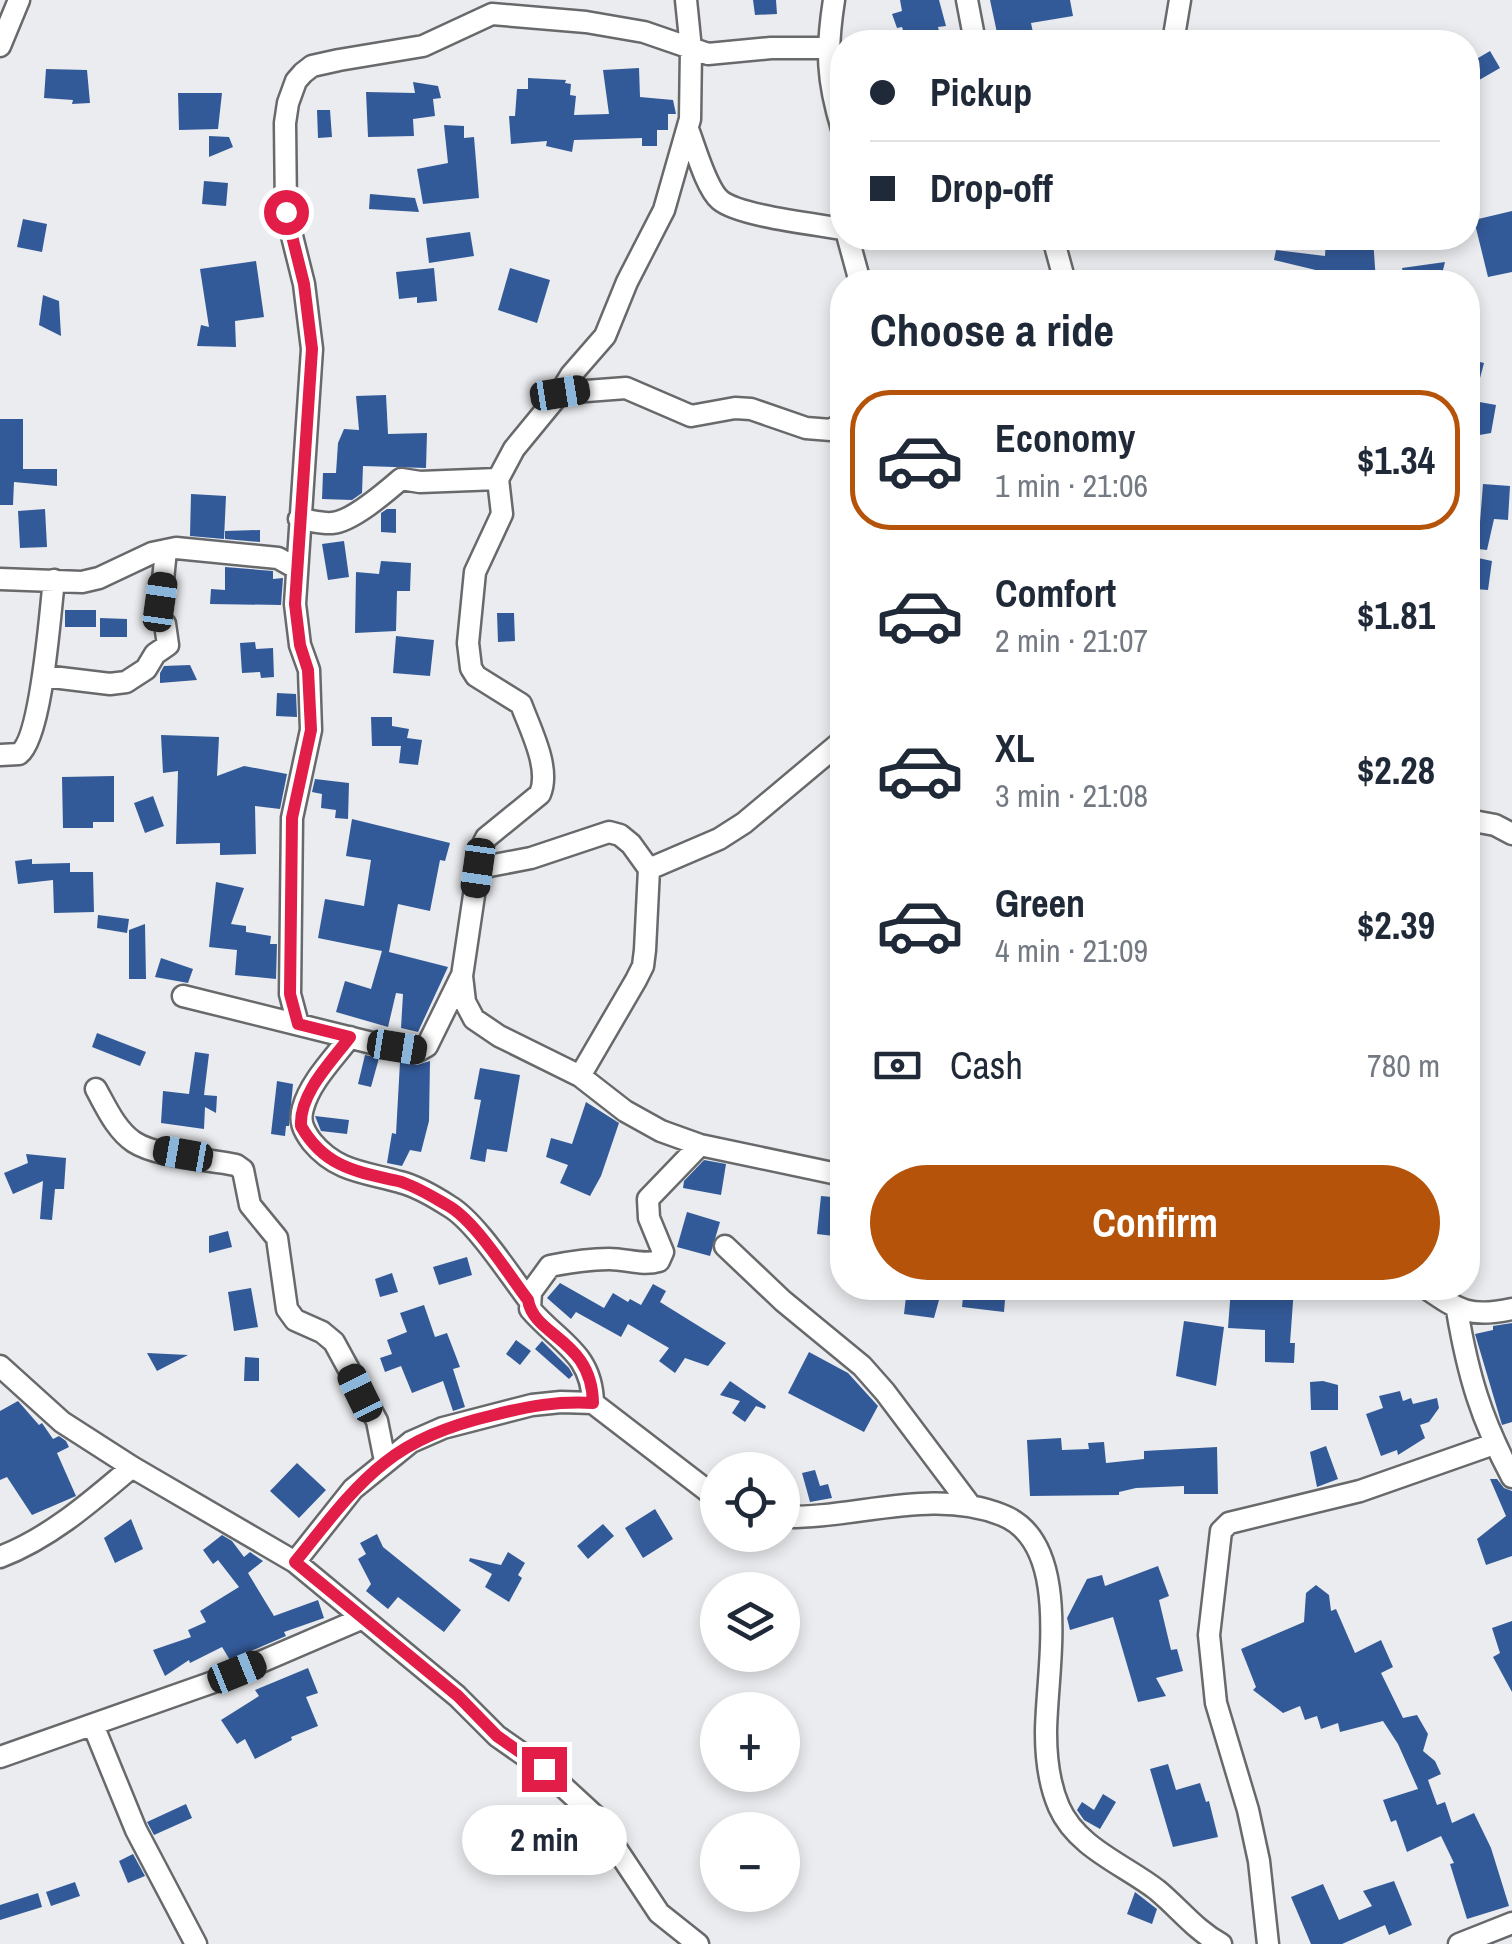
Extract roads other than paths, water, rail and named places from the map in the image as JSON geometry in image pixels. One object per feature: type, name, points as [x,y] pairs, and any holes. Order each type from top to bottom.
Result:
[{"type":"street","points":[[0,46],[19,0]]},
{"type":"street","points":[[686,0],[691,49],[688,128],[664,210],[627,282],[608,331],[570,375],[498,478],[502,514],[475,572],[468,643],[476,676],[521,704],[544,784],[540,794],[486,838],[462,976],[466,1002],[474,1018],[499,1036],[580,1076],[625,1111],[660,1130],[700,1145],[830,1172]]},
{"type":"street","points":[[830,73],[827,48],[834,0]]},
{"type":"street","points":[[967,0],[973,30]]},
{"type":"street","points":[[1175,30],[1180,0]]},
{"type":"street","points":[[298,1024],[290,994],[292,818],[311,730],[308,670],[300,645],[295,604],[312,349],[304,284],[286,212],[286,123],[296,80],[312,66],[436,42],[494,7],[644,32],[708,54],[827,48]]},
{"type":"street","points":[[688,128],[720,200],[752,212],[830,226]]},
{"type":"street","points":[[560,393],[626,388],[691,416],[736,408],[806,428],[830,430]]},
{"type":"street","points":[[299,519],[333,523],[342,520],[379,498],[401,479],[420,482],[498,478]]},
{"type":"street","points":[[0,580],[82,582],[166,550],[278,558],[296,568]]},
{"type":"street","points":[[44,676],[110,684],[126,682],[146,669],[155,654],[168,645],[165,624],[159,620],[166,550]]},
{"type":"street","points":[[0,755],[19,754],[28,745],[44,676],[54,580]]},
{"type":"street","points":[[649,870],[707,845],[744,823],[830,751]]},
{"type":"street","points":[[1480,822],[1512,834]]},
{"type":"street","points":[[478,868],[532,858],[609,832],[632,844],[649,870],[643,966],[580,1076]]},
{"type":"street","points":[[183,996],[418,1050],[428,1046],[462,976]]},
{"type":"street","points":[[350,1037],[304,1104],[300,1118],[305,1134],[325,1157],[339,1166],[405,1183],[456,1210],[528,1300],[533,1313],[576,1352],[593,1384],[593,1403]]},
{"type":"street","points":[[96,1090],[119,1128],[134,1142],[243,1170],[250,1205],[277,1238],[287,1309],[296,1320],[334,1342],[377,1421],[385,1461]]},
{"type":"street","points":[[528,1300],[535,1283],[550,1266],[615,1259],[646,1264],[660,1260],[663,1252],[649,1218],[648,1200],[700,1145]]},
{"type":"street","points":[[725,1246],[862,1366],[970,1505]]},
{"type":"street","points":[[1443,1300],[1458,1310],[1487,1314],[1512,1308]]},
{"type":"street","points":[[1458,1310],[1468,1375],[1494,1444],[1512,1477]]},
{"type":"street","points":[[0,1366],[62,1422],[132,1468],[295,1562],[458,1696],[497,1736],[544,1769],[594,1815],[660,1913],[698,1944]]},
{"type":"street","points":[[295,1562],[353,1490],[412,1442],[469,1420],[560,1402],[593,1403],[700,1485]]},
{"type":"street","points":[[1268,1944],[1259,1862],[1248,1810],[1216,1703],[1209,1634],[1221,1530],[1229,1523],[1360,1491],[1494,1444]]},
{"type":"street","points":[[0,1558],[22,1549],[85,1507],[132,1468]]},
{"type":"street","points":[[800,1515],[928,1504],[970,1505],[1004,1515],[1024,1526],[1042,1559],[1051,1624],[1046,1736],[1052,1784],[1064,1816],[1105,1856],[1159,1892],[1206,1936],[1221,1944]]},
{"type":"street","points":[[0,1757],[218,1680],[363,1618]]},
{"type":"street","points":[[94,1725],[136,1830],[196,1944]]},
{"type":"street","points":[[1459,1944],[1512,1922]]}]
